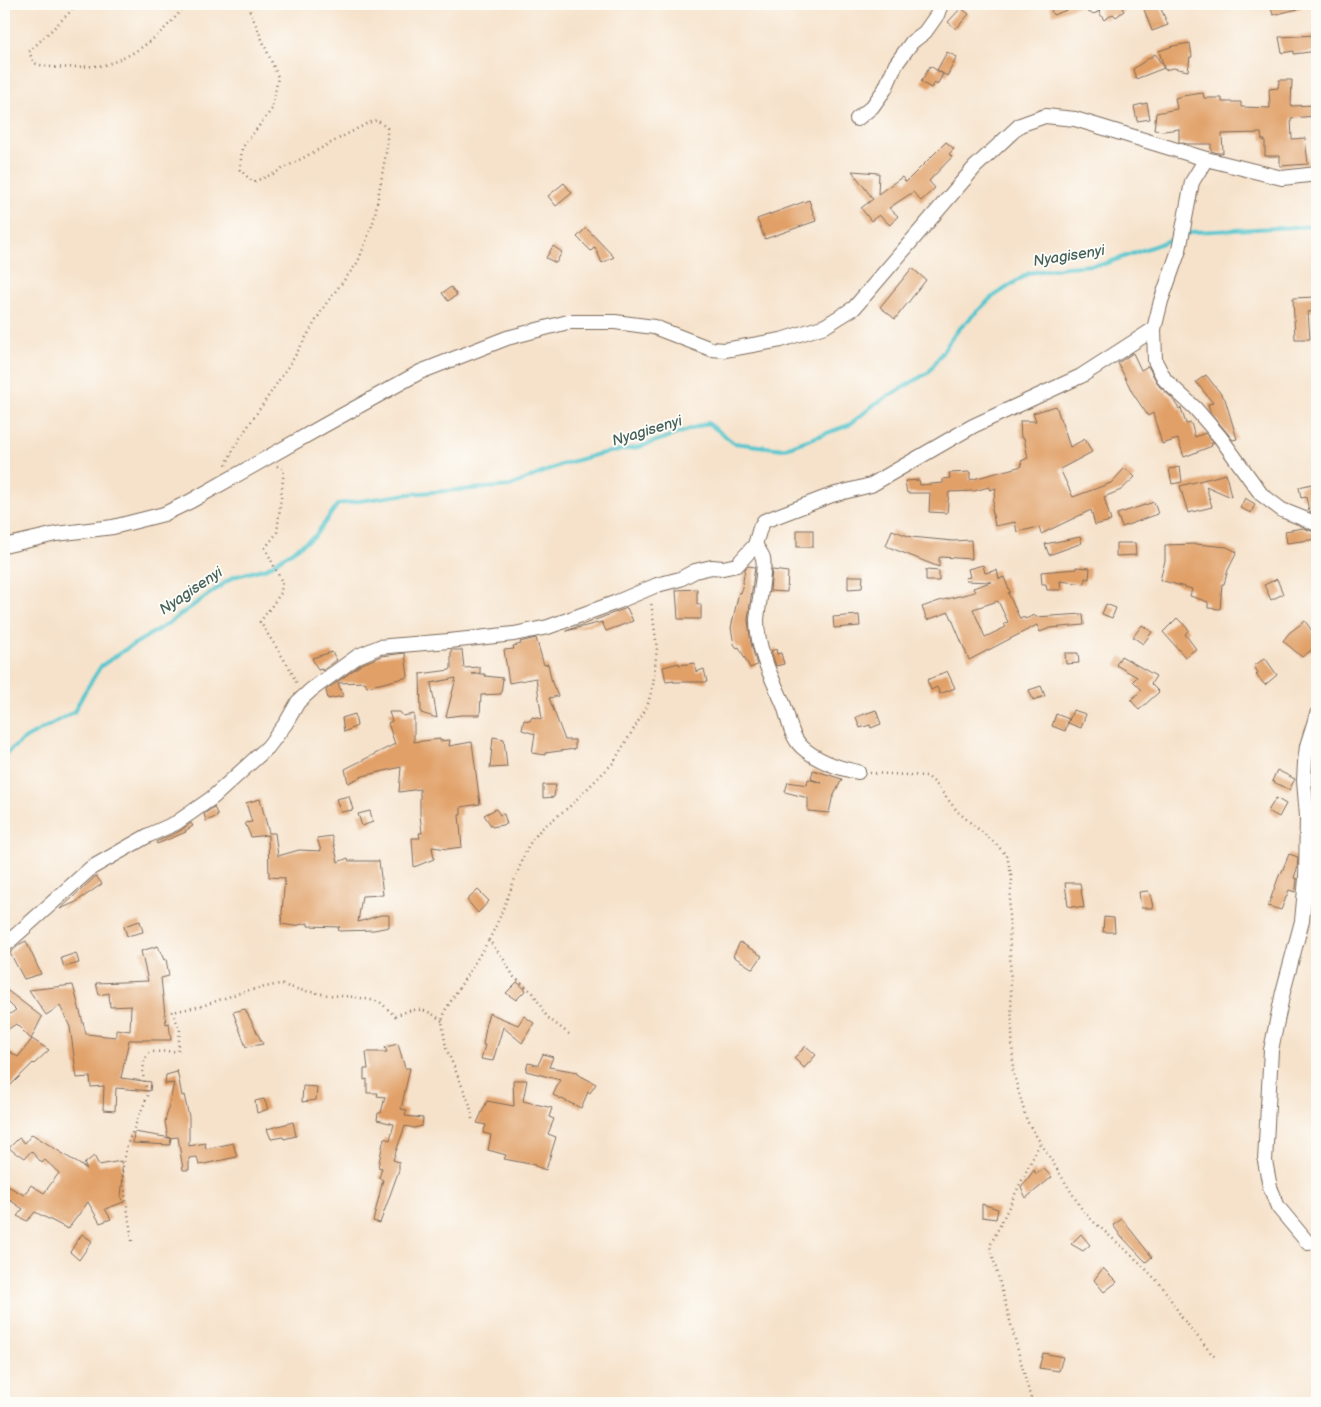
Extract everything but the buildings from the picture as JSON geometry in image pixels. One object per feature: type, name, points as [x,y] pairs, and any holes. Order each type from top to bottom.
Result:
[{"type":"street","points":[[856,119],[872,107],[885,89],[896,64],[912,42],[925,32],[937,15],[941,4]]},
{"type":"street","points":[[4,546],[56,534],[113,527],[164,514],[420,372],[507,338],[568,322],[615,322],[654,327],[711,349],[725,350],[780,340],[825,326],[854,308],[982,160],[1020,124],[1045,116],[1075,118],[1206,159],[1282,178],[1317,174]]},
{"type":"street","points":[[1206,159],[1192,182],[1178,250],[1161,301],[1154,329],[1155,361],[1165,380],[1195,408],[1220,437],[1261,494],[1282,510],[1317,524]]},
{"type":"street","points":[[4,946],[91,868],[149,835],[176,823],[212,798],[268,747],[303,697],[358,656],[379,647],[514,634],[548,627],[695,572],[712,567],[723,568],[737,565],[755,545],[764,521],[832,495],[871,485],[973,426],[1081,376],[1154,329]]},
{"type":"street","points":[[755,545],[763,558],[758,620],[760,650],[783,704],[791,730],[801,747],[816,758],[837,768],[858,772]]},
{"type":"street","points":[[1308,1244],[1278,1206],[1270,1187],[1265,1161],[1271,1050],[1283,992],[1302,921],[1306,879],[1307,816],[1304,781],[1305,762],[1307,746],[1317,714]]},
{"type":"path","points":[[74,4],[72,10],[29,52],[34,63],[44,67],[66,68],[105,65],[130,56],[174,20],[186,4]]},
{"type":"path","points":[[216,486],[236,444],[292,361],[325,305],[358,262],[374,220],[387,147],[387,128],[377,120],[273,174],[253,182],[240,170],[242,148],[272,109],[278,77],[246,4]]},
{"type":"path","points":[[258,463],[274,464],[284,470],[277,533],[265,548],[282,582],[281,593],[260,622],[289,667],[303,697]]},
{"type":"path","points":[[472,1119],[470,1105],[446,1048],[442,1021],[446,1010],[489,940],[528,846],[540,829],[569,807],[613,763],[646,707],[653,686],[657,648],[650,588]]},
{"type":"path","points":[[858,772],[927,776],[958,812],[996,844],[1007,856],[1012,879],[1009,913],[1013,1072],[1027,1121],[1083,1211],[1137,1260],[1162,1286],[1183,1319],[1216,1358]]},
{"type":"path","points":[[489,940],[514,977],[532,993],[547,1017],[569,1034]]},
{"type":"path","points":[[132,1241],[122,1172],[127,1145],[148,1095],[143,1074],[144,1061],[150,1052],[178,1051],[180,1029],[172,1012],[202,1006],[245,991],[280,984],[300,990],[380,1002],[395,1016],[410,1009],[429,1011],[442,1021]]},
{"type":"path","points":[[1032,1403],[990,1246],[1041,1141]]},
{"type":"waterway","name":"Nyagisenyi","points":[[1185,235],[1193,232],[1317,226]]},
{"type":"waterway","name":"Nyagisenyi","points":[[4,755],[26,738],[74,712],[101,666],[166,625],[233,577],[267,568],[315,536],[338,504],[408,494],[510,486],[563,464],[599,454],[639,447],[708,423],[734,443],[783,449],[849,425],[875,404],[929,372],[956,332],[991,298],[1029,273],[1066,267],[1104,264],[1179,237]]}]
